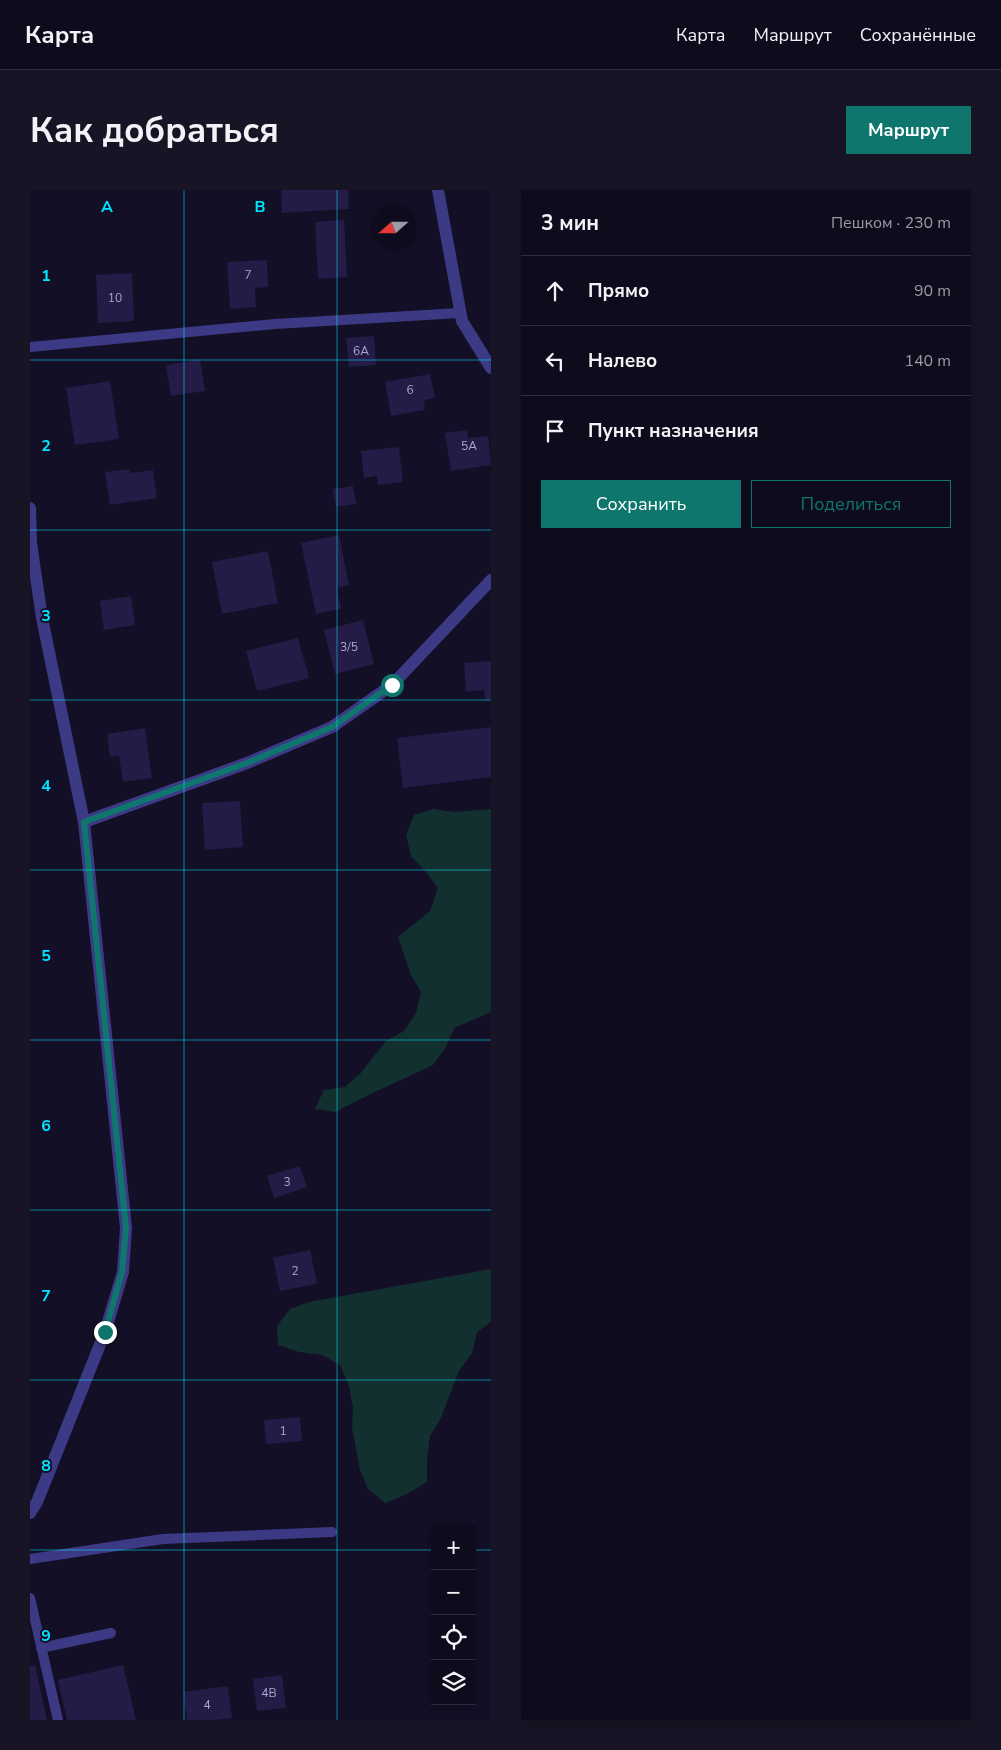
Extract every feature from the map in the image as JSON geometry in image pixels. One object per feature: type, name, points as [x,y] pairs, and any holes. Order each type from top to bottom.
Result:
[{"type":"street","points":[[438,190],[462,322],[491,368]]},
{"type":"street","points":[[30,508],[31,543],[42,618],[84,822],[126,1228],[122,1272],[105,1332],[37,1502],[30,1513]]},
{"type":"street","points":[[84,822],[247,763],[332,727],[392,685],[491,580]]},
{"type":"lane","points":[[30,347],[275,324],[460,313]]},
{"type":"lane","points":[[30,1560],[163,1539],[332,1532]]},
{"type":"lane","points":[[30,1598],[34,1633],[41,1648],[58,1720]]},
{"type":"lane","points":[[41,1648],[111,1633]]},
{"type":"green space","points":[[433,809],[454,812],[491,809],[491,1012],[454,1028],[446,1047],[433,1065],[335,1112],[315,1109],[324,1090],[345,1087],[360,1074],[386,1041],[404,1031],[416,1013],[421,992],[411,975],[398,937],[430,911],[438,888],[411,856],[406,835],[414,815]]},
{"type":"green space","points":[[491,1269],[491,1322],[477,1332],[472,1353],[459,1371],[441,1418],[430,1436],[427,1482],[407,1494],[385,1503],[368,1489],[360,1470],[352,1428],[353,1408],[349,1386],[340,1365],[322,1355],[299,1352],[278,1345],[277,1326],[290,1309],[309,1302]]},
{"type":"building","points":[[281,190],[348,190],[349,209],[282,213]]},
{"type":"building","points":[[344,220],[347,277],[318,279],[315,222]]},
{"type":"building","points":[[267,260],[268,287],[255,288],[256,307],[230,309],[227,262]]},
{"type":"building","points":[[132,273],[134,321],[98,323],[96,275]]},
{"type":"building","points":[[374,336],[376,365],[349,367],[346,338]]},
{"type":"building","points":[[200,359],[205,391],[171,396],[166,365]]},
{"type":"building","points":[[430,374],[435,398],[424,400],[425,410],[391,416],[385,382]]},
{"type":"building","points":[[110,381],[119,439],[75,445],[66,388]]},
{"type":"building","points":[[467,430],[468,438],[488,436],[491,465],[451,471],[445,433]]},
{"type":"building","points":[[399,447],[403,482],[378,485],[377,476],[364,478],[361,451]]},
{"type":"building","points":[[130,469],[130,473],[153,470],[157,498],[110,505],[105,472]]},
{"type":"building","points":[[353,486],[356,504],[336,507],[333,489]]},
{"type":"building","points":[[339,535],[349,585],[337,588],[341,609],[316,614],[301,543]]},
{"type":"building","points":[[268,551],[278,603],[222,614],[212,562]]},
{"type":"building","points":[[131,596],[135,625],[104,630],[100,601]]},
{"type":"building","points":[[363,620],[374,664],[335,674],[324,630]]},
{"type":"building","points":[[298,638],[309,678],[257,691],[246,651]]},
{"type":"building","points":[[491,661],[491,699],[485,700],[484,690],[466,692],[464,663]]},
{"type":"building","points":[[491,727],[491,777],[403,788],[397,738]]},
{"type":"building","points":[[145,728],[152,778],[123,782],[119,756],[110,757],[107,734]]},
{"type":"building","points":[[240,801],[243,847],[205,850],[202,803]]},
{"type":"building","points":[[300,1166],[307,1187],[274,1198],[267,1176]]},
{"type":"building","points":[[310,1250],[317,1284],[280,1291],[273,1258]]},
{"type":"building","points":[[300,1417],[302,1441],[266,1444],[264,1420]]},
{"type":"building","points":[[35,1665],[47,1720],[30,1720],[30,1666]]},
{"type":"building","points":[[123,1665],[136,1720],[67,1720],[58,1680]]},
{"type":"building","points":[[282,1675],[286,1708],[257,1711],[253,1679]]},
{"type":"building","points":[[228,1686],[232,1718],[187,1720],[183,1692]]},
{"type":"route","points":[[105,1332],[122,1272],[126,1228],[84,822],[247,763],[332,727],[392,685]]}]
